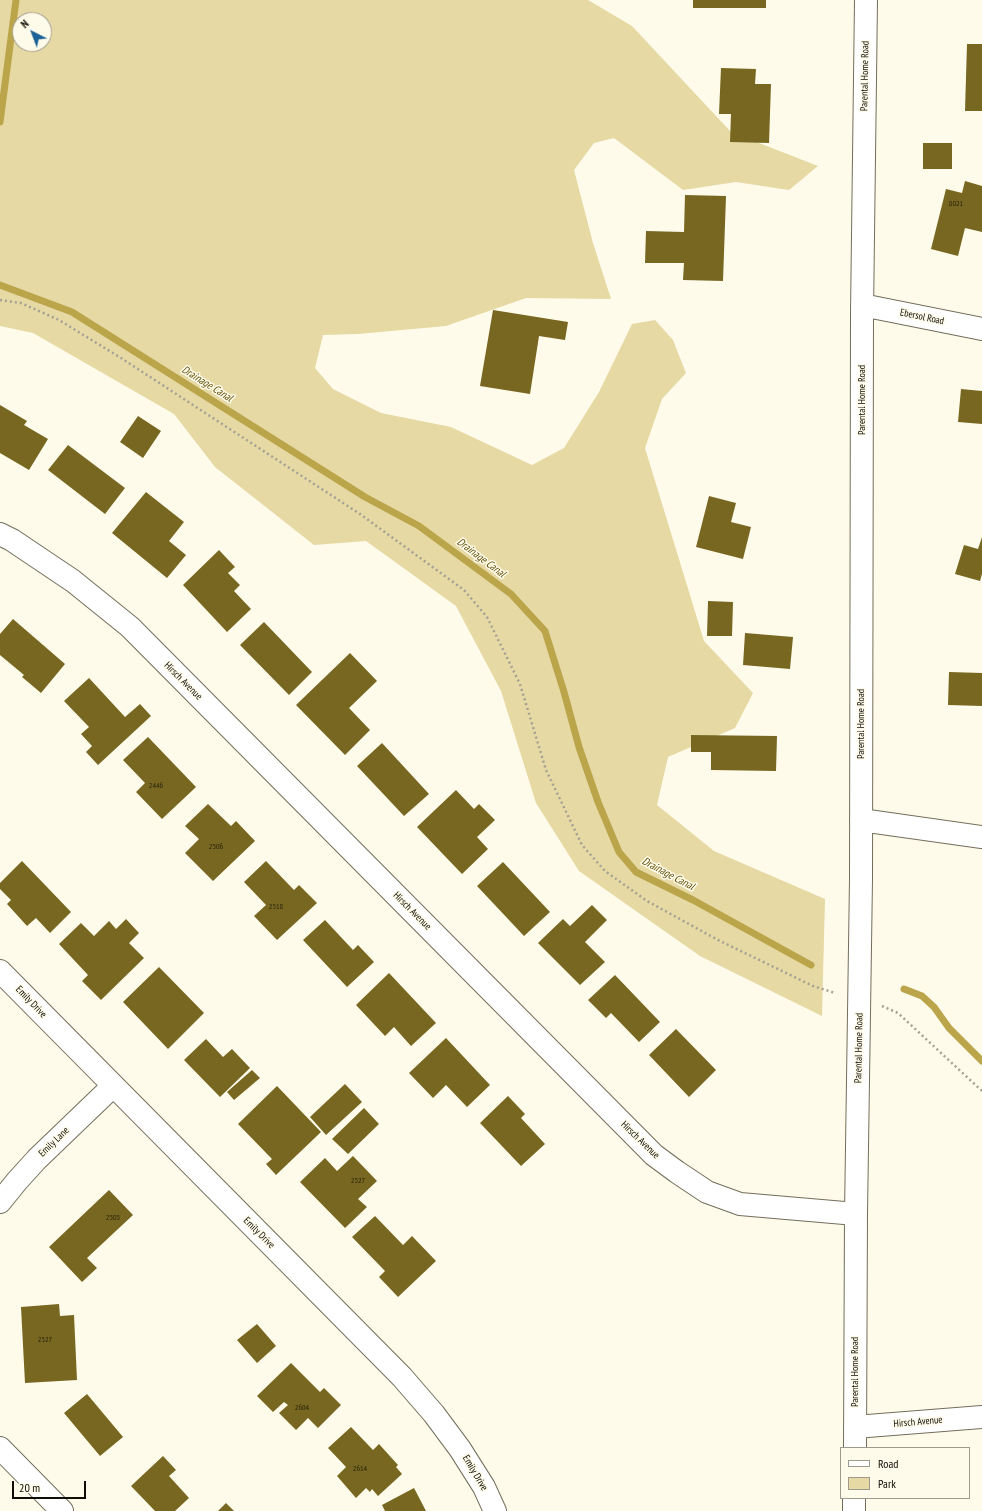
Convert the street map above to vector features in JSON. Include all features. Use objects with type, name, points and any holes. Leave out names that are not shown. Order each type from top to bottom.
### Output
[{"type":"street","name":"Parental Home Road","points":[[855,1437],[856,1214],[860,999],[862,305],[866,0]]},
{"type":"street","name":"Ebersol Road","points":[[862,305],[982,329]]},
{"type":"street","name":"Hirsch Avenue","points":[[0,534],[12,540],[73,581],[130,628],[654,1155],[707,1192],[740,1204],[856,1214]]},
{"type":"street","points":[[861,820],[982,837]]},
{"type":"street","name":"Emily Drive","points":[[0,971],[402,1377],[434,1414],[460,1449],[484,1487],[495,1511]]},
{"type":"street","name":"Emily Lane","points":[[0,1202],[37,1159],[113,1086]]},
{"type":"street","name":"Hirsch Avenue","points":[[855,1437],[982,1417]]},
{"type":"street","points":[[0,1448],[62,1511]]},
{"type":"street","points":[[854,1499],[854,1511]]},
{"type":"path","points":[[0,300],[21,303],[59,320],[121,358],[360,514],[464,590],[487,617],[520,684],[546,770],[582,845],[605,872],[647,901],[718,940],[813,986],[880,1005],[898,1013],[982,1091]]},
{"type":"green space","points":[[0,0],[588,0],[632,26],[731,132],[818,166],[789,190],[736,182],[683,190],[614,138],[594,143],[574,170],[593,243],[611,299],[526,298],[446,326],[358,334],[323,335],[315,368],[333,389],[381,413],[451,427],[532,465],[564,448],[599,392],[632,324],[655,320],[673,340],[686,373],[662,399],[645,448],[704,641],[753,693],[735,728],[668,757],[657,805],[714,851],[825,899],[822,1016],[700,956],[579,871],[536,803],[501,691],[456,606],[366,541],[314,545],[215,467],[174,414],[33,333],[0,326]]},
{"type":"building","points":[[693,0],[766,0],[766,8],[693,8]]},
{"type":"building","points":[[967,44],[982,44],[982,111],[965,111]]},
{"type":"building","points":[[721,68],[756,69],[755,84],[771,84],[769,143],[730,142],[731,114],[719,114]]},
{"type":"building","points":[[923,143],[952,143],[952,169],[923,169]]},
{"type":"building","points":[[965,181],[982,186],[982,232],[965,228],[958,256],[931,249],[946,189],[962,193]]},
{"type":"building","points":[[685,195],[726,196],[723,281],[683,280],[684,263],[645,263],[646,231],[684,232]]},
{"type":"building","points":[[493,310],[568,322],[565,340],[539,336],[530,394],[480,386]]},
{"type":"building","points":[[961,389],[982,391],[982,424],[958,422]]},
{"type":"building","points":[[0,405],[27,421],[24,425],[48,439],[29,470],[0,453]]},
{"type":"building","points":[[138,416],[161,431],[143,458],[120,442]]},
{"type":"building","points":[[68,445],[125,488],[105,514],[48,470]]},
{"type":"building","points":[[146,492],[184,522],[169,541],[186,555],[167,578],[112,533]]},
{"type":"building","points":[[709,496],[736,503],[731,522],[751,527],[743,559],[696,547]]},
{"type":"building","points":[[982,537],[982,574],[980,581],[955,574],[964,545],[978,549]]},
{"type":"building","points":[[219,550],[235,567],[228,573],[240,585],[234,591],[251,609],[227,632],[183,585]]},
{"type":"building","points":[[708,601],[733,602],[732,636],[707,636]]},
{"type":"building","points":[[13,619],[65,664],[41,693],[22,677],[24,675],[0,655],[0,634]]},
{"type":"building","points":[[264,622],[312,672],[289,695],[240,645]]},
{"type":"building","points":[[745,633],[793,637],[790,669],[743,665]]},
{"type":"building","points":[[350,653],[377,681],[349,708],[370,730],[345,755],[296,705]]},
{"type":"building","points":[[949,672],[982,673],[982,706],[948,705]]},
{"type":"building","points":[[89,678],[125,717],[140,704],[151,716],[98,765],[86,752],[92,746],[81,734],[89,727],[64,701]]},
{"type":"building","points":[[691,735],[777,736],[776,771],[711,770],[711,752],[691,752]]},
{"type":"building","points":[[148,737],[196,787],[162,819],[136,792],[145,783],[123,760]]},
{"type":"building","points":[[382,743],[429,794],[404,816],[357,766]]},
{"type":"building","points":[[456,790],[474,809],[479,804],[495,820],[477,837],[488,849],[462,874],[417,827]]},
{"type":"building","points":[[208,804],[231,826],[236,821],[255,841],[213,881],[185,853],[199,839],[185,826]]},
{"type":"building","points":[[22,861],[71,912],[50,933],[36,918],[27,926],[7,904],[11,900],[0,889],[0,883]]},
{"type":"building","points":[[266,861],[294,890],[299,885],[317,903],[277,940],[254,916],[266,905],[244,882]]},
{"type":"building","points":[[503,862],[550,912],[524,936],[477,886]]},
{"type":"building","points":[[592,905],[607,920],[585,942],[605,962],[580,985],[538,943],[563,919],[570,926]]},
{"type":"building","points":[[126,919],[139,933],[129,943],[144,958],[101,1000],[82,981],[88,975],[59,944],[81,923],[94,936],[109,921],[116,929]]},
{"type":"building","points":[[325,920],[353,950],[358,945],[374,962],[347,987],[303,940]]},
{"type":"building","points":[[159,967],[204,1013],[168,1049],[123,1002]]},
{"type":"building","points":[[389,973],[436,1023],[411,1046],[394,1027],[385,1036],[356,1005]]},
{"type":"building","points":[[615,975],[660,1022],[639,1042],[611,1013],[606,1018],[588,1000]]},
{"type":"building","points":[[676,1029],[716,1070],[689,1097],[649,1055]]},
{"type":"building","points":[[446,1038],[490,1085],[467,1107],[446,1085],[433,1098],[409,1073]]},
{"type":"building","points":[[206,1039],[223,1057],[232,1049],[250,1068],[220,1097],[184,1060]]},
{"type":"building","points":[[252,1070],[260,1078],[234,1100],[227,1092]]},
{"type":"building","points":[[345,1084],[362,1102],[326,1135],[310,1117]]},
{"type":"building","points":[[277,1086],[321,1132],[276,1175],[266,1164],[272,1159],[238,1124]]},
{"type":"building","points":[[508,1096],[525,1114],[521,1118],[545,1144],[521,1166],[480,1123]]},
{"type":"building","points":[[364,1108],[379,1124],[348,1154],[332,1139]]},
{"type":"building","points":[[353,1156],[377,1181],[358,1199],[367,1207],[345,1228],[300,1182],[325,1158],[337,1171]]},
{"type":"building","points":[[109,1190],[133,1215],[87,1258],[97,1268],[82,1282],[49,1247]]},
{"type":"building","points":[[375,1216],[403,1245],[412,1236],[436,1261],[398,1297],[379,1277],[385,1271],[352,1237]]},
{"type":"building","points":[[59,1304],[60,1316],[74,1315],[77,1380],[25,1383],[21,1307]]},
{"type":"building","points":[[257,1324],[276,1346],[257,1363],[237,1340]]},
{"type":"building","points":[[291,1363],[320,1392],[324,1388],[341,1405],[318,1428],[308,1418],[296,1430],[279,1413],[288,1405],[284,1402],[273,1412],[257,1396]]},
{"type":"building","points":[[87,1394],[123,1437],[100,1456],[64,1413]]},
{"type":"building","points":[[351,1427],[373,1450],[379,1444],[398,1465],[396,1467],[402,1474],[378,1496],[372,1489],[370,1492],[366,1488],[356,1498],[337,1476],[346,1467],[328,1448]]},
{"type":"building","points":[[163,1456],[176,1470],[169,1476],[189,1498],[175,1511],[155,1511],[131,1486]]},
{"type":"building","points":[[414,1488],[426,1511],[385,1511],[382,1505]]},
{"type":"building","points":[[226,1503],[234,1511],[218,1511]]},
{"type":"waterway","points":[[0,122],[16,0]]},
{"type":"waterway","name":"Drainage Canal","points":[[0,285],[72,312],[365,497],[419,526],[511,594],[545,631],[579,747],[598,802],[619,852],[636,872],[693,900],[811,965]]},
{"type":"waterway","name":"Drainage Canal","points":[[904,989],[922,996],[934,1007],[949,1028],[982,1061]]}]
